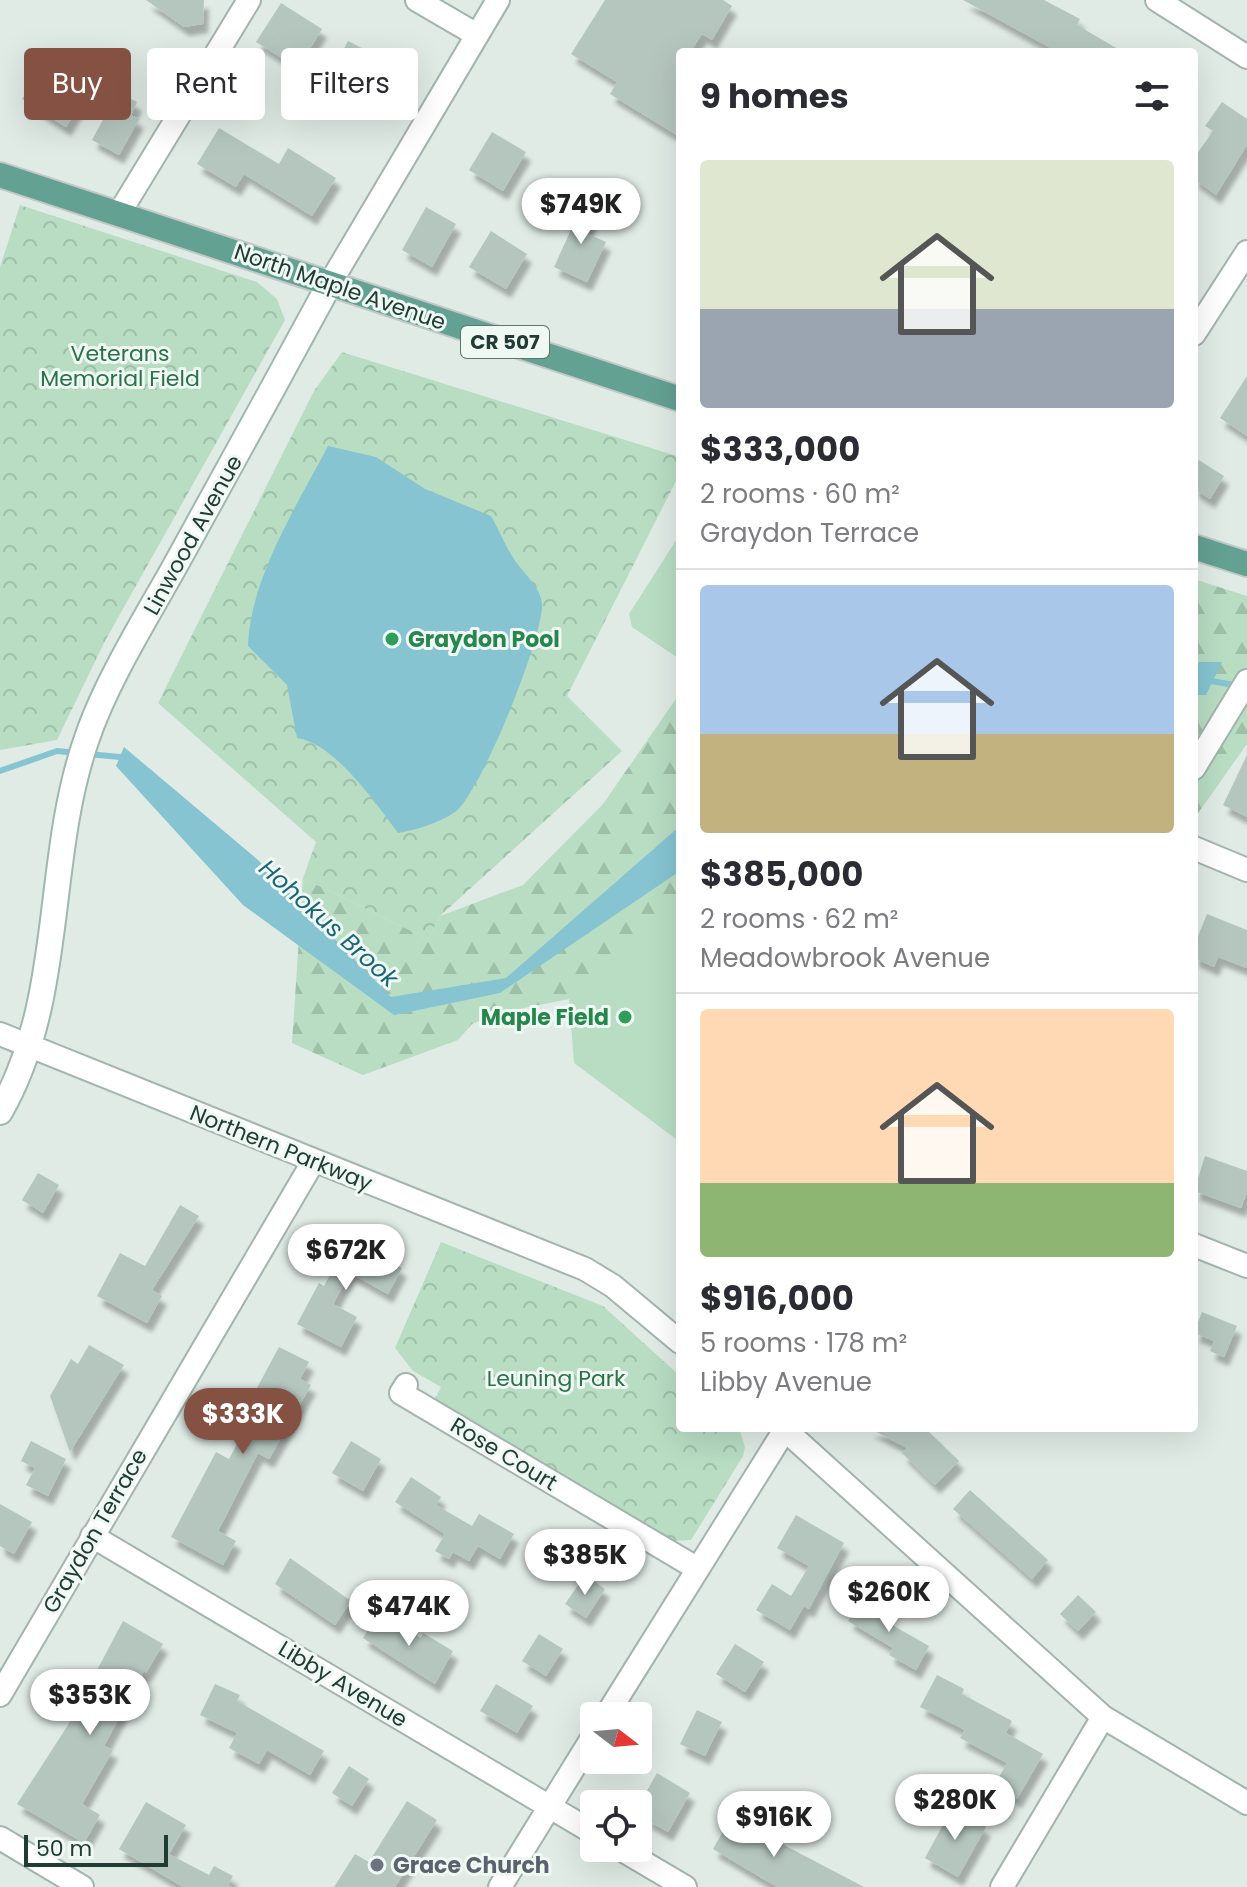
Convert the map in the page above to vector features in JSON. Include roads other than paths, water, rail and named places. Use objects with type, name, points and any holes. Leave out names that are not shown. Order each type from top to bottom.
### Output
[{"type":"main road","name":"North Maple Avenue","points":[[0,175],[120,212],[329,285],[676,398]]},
{"type":"main road","name":"Linwood Avenue","points":[[0,1112],[19,1078],[40,1016],[73,791],[86,739],[159,595],[329,285]]},
{"type":"main road","points":[[1198,548],[1247,564]]},
{"type":"street","points":[[120,212],[249,0]]},
{"type":"street","points":[[417,0],[477,35]]},
{"type":"street","name":"Linwood Avenue","points":[[329,285],[498,0]]},
{"type":"street","points":[[1157,0],[1247,57]]},
{"type":"street","points":[[1198,328],[1247,252]]},
{"type":"street","points":[[1198,762],[1247,681]]},
{"type":"street","points":[[1198,850],[1247,870]]},
{"type":"street","name":"Northern Parkway","points":[[0,1034],[32,1044],[313,1162],[585,1269],[613,1286],[676,1339]]},
{"type":"street","name":"Graydon Terrace","points":[[0,1695],[313,1162]]},
{"type":"street","points":[[1198,1247],[1247,1266]]},
{"type":"street","name":"Rose Court","points":[[406,1385],[401,1393],[698,1569]]},
{"type":"street","points":[[615,1702],[783,1432]]},
{"type":"street","points":[[788,1432],[1103,1717],[1247,1803]]},
{"type":"street","name":"Libby Avenue","points":[[92,1536],[580,1825]]},
{"type":"street","points":[[1002,1887],[1103,1717]]},
{"type":"street","points":[[500,1887],[580,1757]]},
{"type":"street","points":[[0,1838],[82,1887]]},
{"type":"street","points":[[643,1862],[685,1887]]},
{"type":"water","name":"Graydon Pool","points":[[328,446],[376,457],[425,489],[491,516],[511,554],[536,587],[541,599],[540,622],[522,680],[480,776],[455,812],[435,823],[405,832],[398,833],[339,762],[311,742],[297,738],[287,685],[248,646],[257,595],[266,569]]},
{"type":"water","points":[[1198,662],[1222,662],[1206,695],[1198,695]]},
{"type":"water","name":"Hohokus Brook","points":[[124,747],[258,860],[391,997],[506,978],[676,829],[676,874],[500,993],[394,1015],[243,905],[116,766]]},
{"type":"waterway","name":"Hohokus Brook","points":[[1198,679],[1240,686]]},
{"type":"waterway","name":"Hohokus Brook","points":[[0,771],[57,751],[77,753]]},
{"type":"waterway","name":"Hohokus Brook","points":[[88,754],[120,757],[124,761]]},
{"type":"place","name":"Graydon Pool","points":[[392,639]]},
{"type":"place","name":"Maple Field","points":[[625,1017]]},
{"type":"place","name":"Grace Church","points":[[377,1865]]},
{"type":"park label","name":"Veterans Memorial Field","points":[[120,366]]},
{"type":"park label","name":"Leuning Park","points":[[556,1378]]}]
